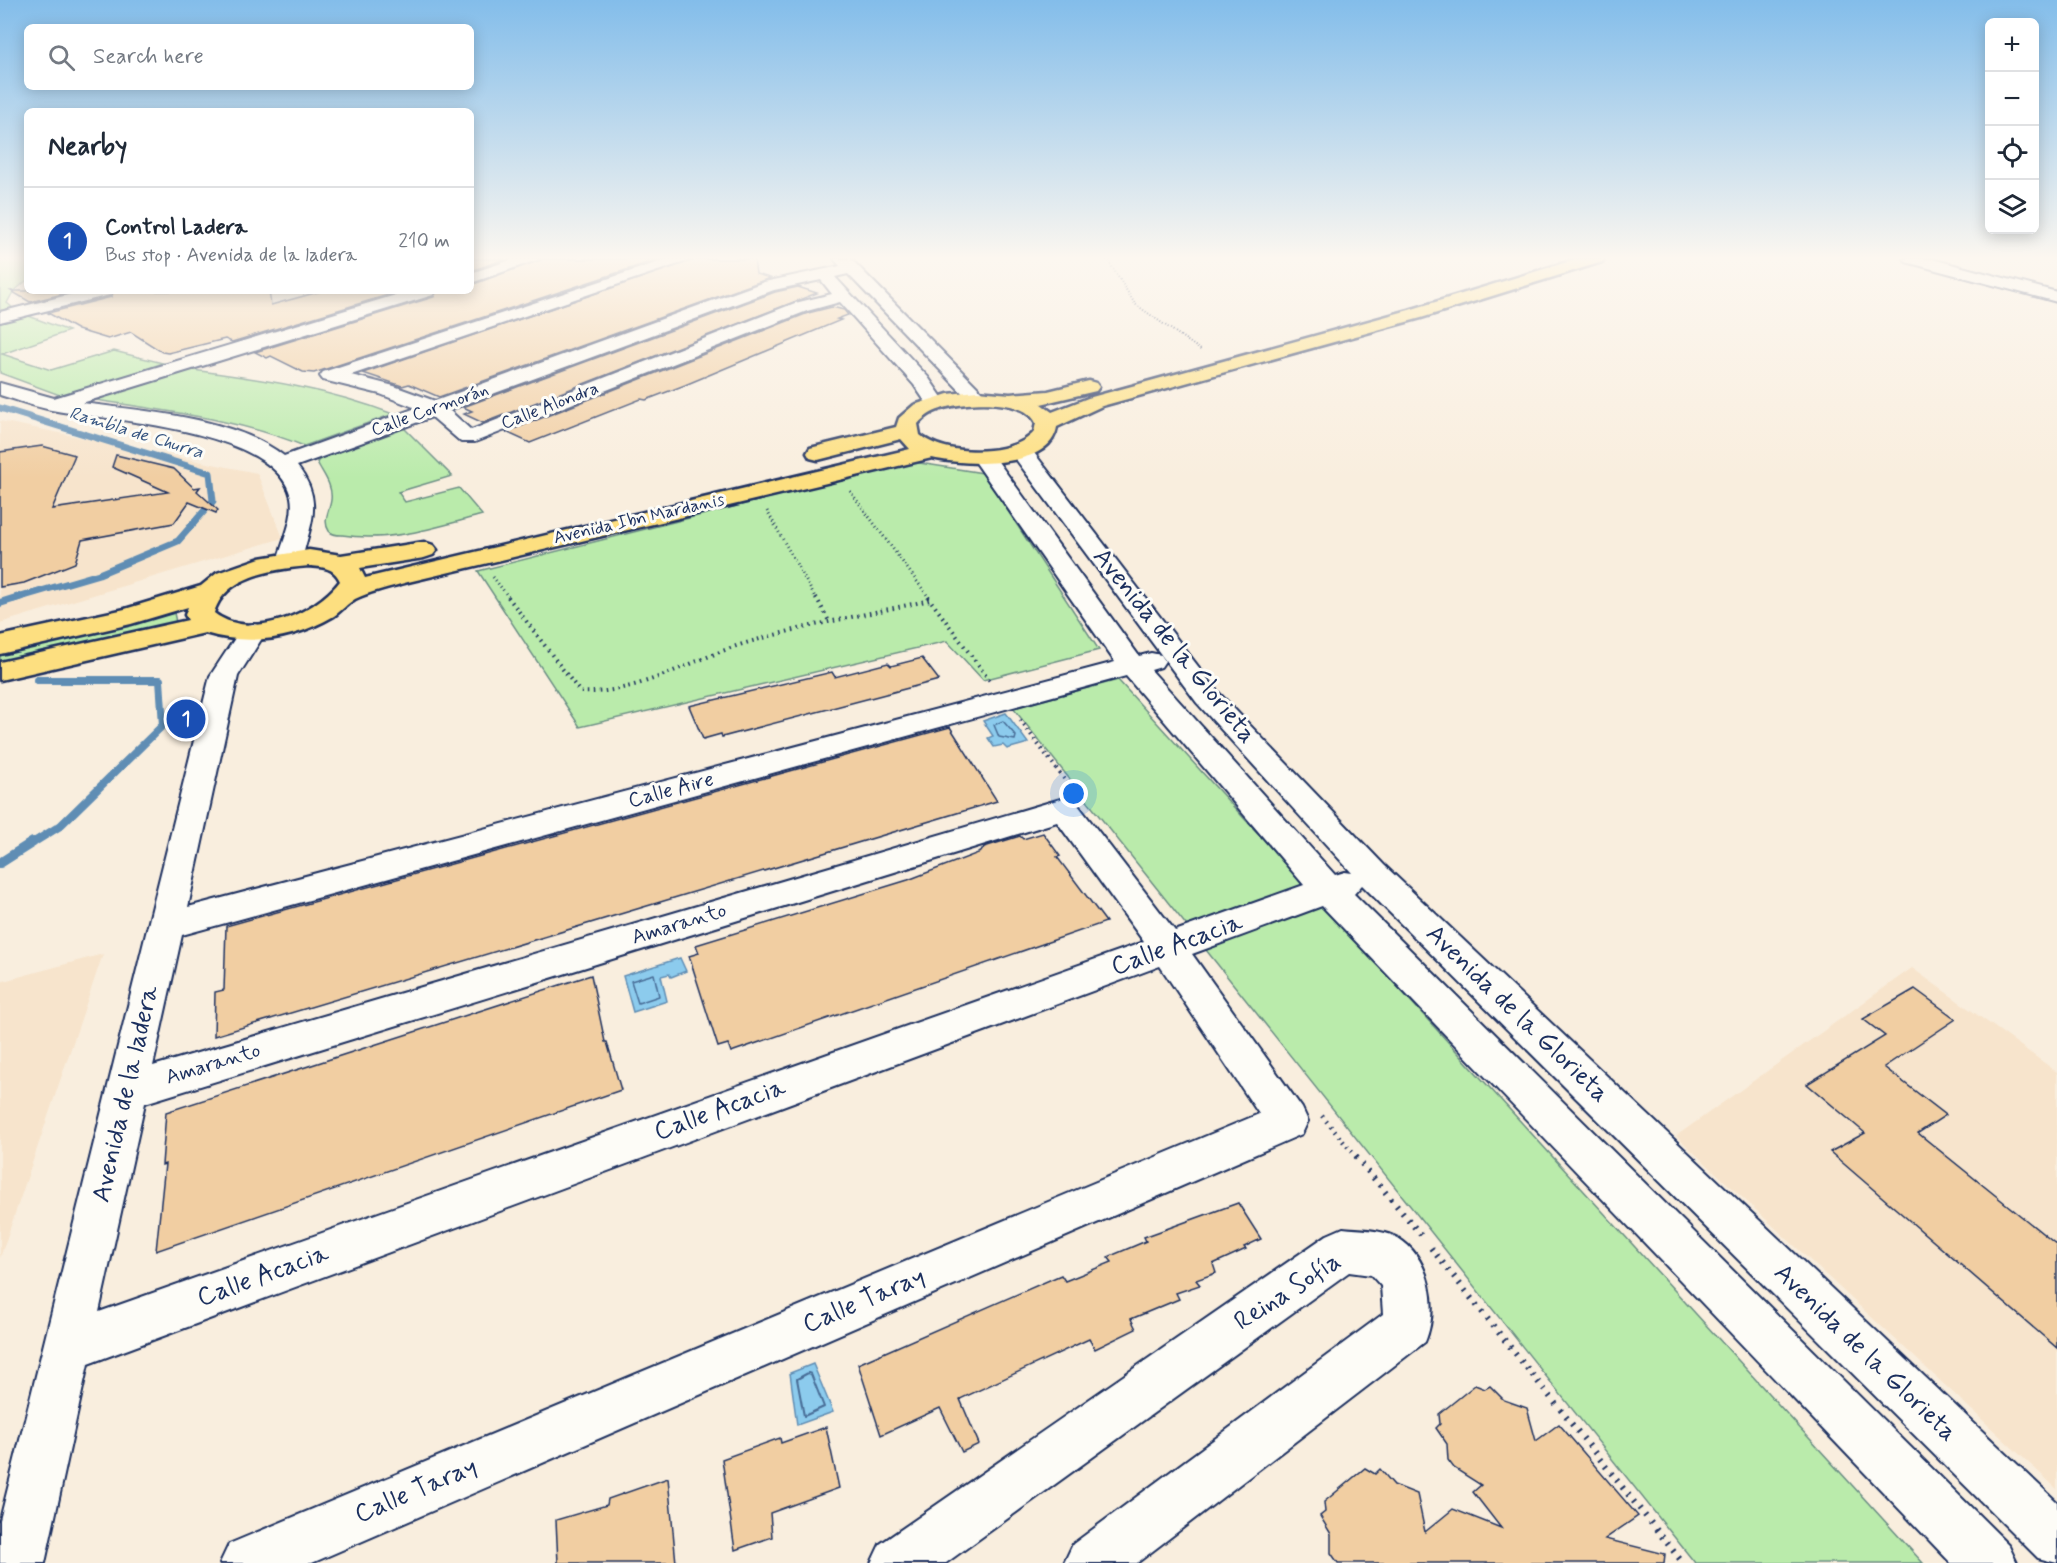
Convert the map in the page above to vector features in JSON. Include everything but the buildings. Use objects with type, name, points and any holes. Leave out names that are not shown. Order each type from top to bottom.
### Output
[{"type":"main road","points":[[1012,400],[1030,406],[1042,415],[1047,424],[1045,434],[1035,443],[1001,454],[956,456],[932,451],[910,439],[906,431],[907,423],[912,415],[936,403],[977,397],[1012,400],[1048,397],[1291,332]]},
{"type":"main road","points":[[1047,424],[1066,413],[1095,402],[1349,332]]},
{"type":"main road","points":[[791,459],[906,431]]},
{"type":"main road","name":"Avenida Ibn Mardanis","points":[[207,624],[234,632],[276,629],[309,618],[336,604],[347,593],[400,576],[897,457],[932,451]]},
{"type":"main road","name":"Avenida Ibn Mardanis","points":[[209,592],[244,571],[290,559],[326,559],[340,563],[398,556],[687,485]]},
{"type":"main road","points":[[340,563],[350,570],[353,581],[347,593]]},
{"type":"main road","points":[[0,670],[207,624],[199,615],[200,604],[209,592]]},
{"type":"main road","points":[[0,645],[131,616],[209,592]]},
{"type":"street","points":[[54,405],[293,332]]},
{"type":"street","points":[[435,408],[387,390],[330,376],[465,332]]},
{"type":"street","name":"Calle Cormorán","points":[[283,464],[644,332]]},
{"type":"street","name":"Calle Alondra","points":[[435,408],[468,438],[740,332]]},
{"type":"street","points":[[876,332],[921,381],[936,403]]},
{"type":"street","points":[[913,332],[977,397]]},
{"type":"street","points":[[0,389],[54,405],[220,434],[266,451],[294,476],[303,497],[290,559]]},
{"type":"street","name":"Avenida de la Glorieta","points":[[1001,454],[1175,655],[1207,697],[1372,874],[2057,1539]]},
{"type":"street","name":"Avenida de la Glorieta","points":[[1001,454],[1132,666],[1328,890],[1989,1563]]},
{"type":"street","name":"Avenida de la ladera","points":[[17,1563],[224,676],[253,632]]},
{"type":"street","name":"Calle Aire","points":[[166,926],[1175,655]]},
{"type":"street","name":"Amaranto","points":[[127,1091],[1064,809],[1168,948]]},
{"type":"street","name":"Calle Acacia","points":[[68,1347],[1372,874]]},
{"type":"street","name":"Calle Taray","points":[[248,1563],[1287,1121],[1168,948]]},
{"type":"street","name":"Reina Sofía","points":[[899,1563],[1343,1250],[1382,1254],[1404,1276],[1408,1325],[1092,1563]]},
{"type":"path","points":[[1175,332],[1208,355]]},
{"type":"path","points":[[765,508],[830,623]]},
{"type":"path","points":[[490,574],[580,692],[609,692],[746,643],[930,600]]},
{"type":"shaded area","points":[[0,421],[257,473],[283,538],[0,623]]},
{"type":"shaded area","points":[[103,954],[0,1258],[0,982]]},
{"type":"shaded area","points":[[1912,968],[2057,1072],[2057,1489],[1676,1136]]},
{"type":"green space","points":[[0,332],[66,332],[2,354],[51,370],[114,351],[163,363],[65,397],[0,373]]},
{"type":"green space","points":[[186,369],[316,391],[393,414],[304,446],[278,436],[225,422],[90,399]]},
{"type":"green space","points":[[404,428],[452,476],[398,492],[405,502],[459,488],[482,515],[430,529],[378,537],[336,535],[329,531],[326,523],[331,500],[330,489],[317,462],[323,457]]},
{"type":"green space","points":[[913,462],[983,473],[1099,650],[983,680],[947,641],[580,727],[478,571]]},
{"type":"green space","points":[[174,613],[176,622],[0,662],[0,654]]},
{"type":"green space","points":[[1118,680],[1923,1563],[1695,1563],[1013,708]]},
{"type":"water","points":[[1006,713],[1028,743],[1007,749],[1003,745],[994,747],[988,738],[993,736],[983,721]]},
{"type":"water","points":[[680,958],[686,971],[671,977],[669,974],[661,976],[667,1001],[633,1012],[623,976]]},
{"type":"water","points":[[813,1364],[833,1412],[797,1425],[790,1373]]},
{"type":"waterway","name":"Rambla de Churra","points":[[0,408],[210,473],[213,501],[178,541],[99,574],[14,599]]},
{"type":"waterway","name":"Rambla de Churra","points":[[0,603],[19,597]]},
{"type":"waterway","name":"Rambla de Churra","points":[[31,844],[60,826],[163,725],[160,680],[37,680]]},
{"type":"waterway","name":"Rambla de Churra","points":[[0,863],[33,842]]},
{"type":"place","name":"Control Ladera","points":[[186,719]]}]
